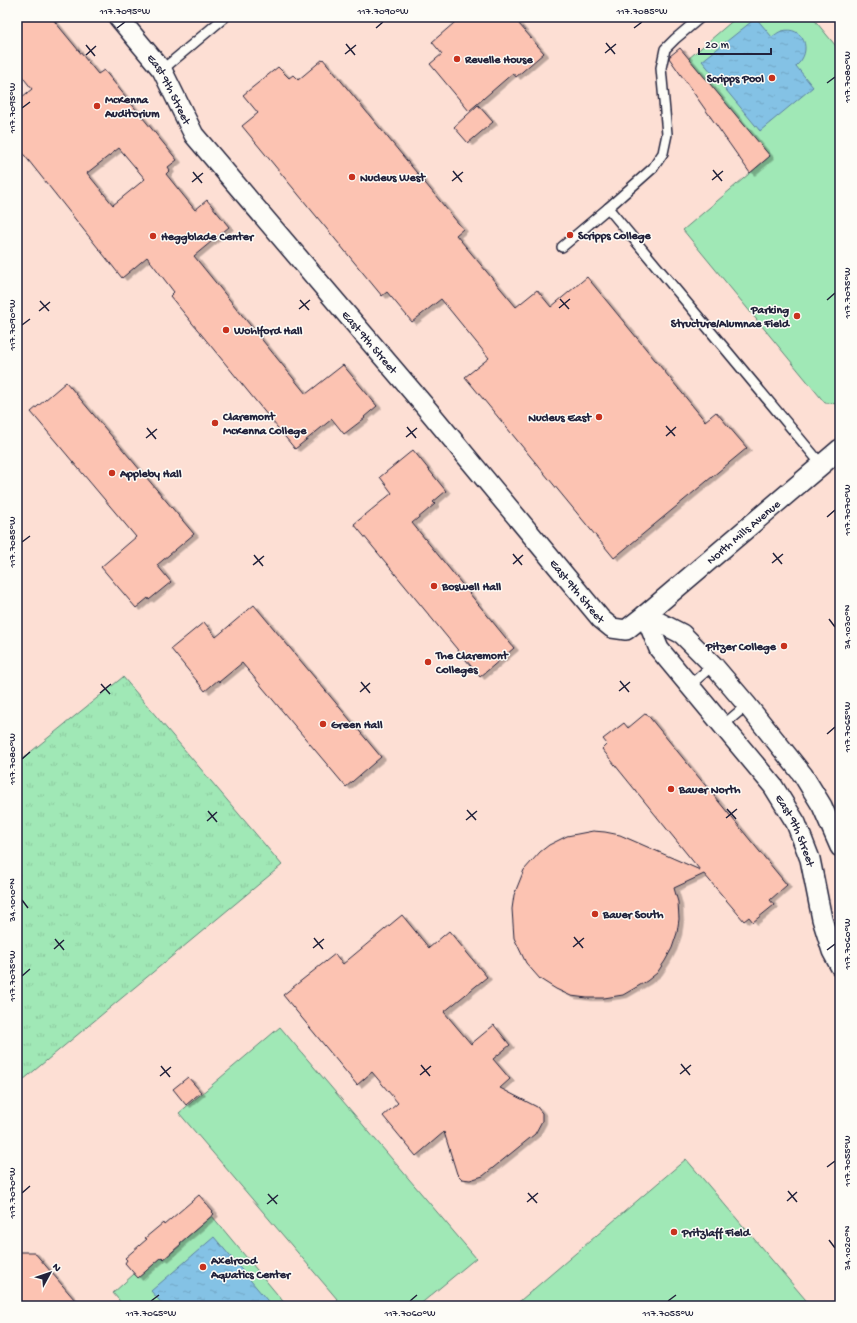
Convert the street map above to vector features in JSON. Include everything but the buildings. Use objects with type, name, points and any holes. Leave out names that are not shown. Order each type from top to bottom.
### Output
[{"type":"street","name":"East 9th Street","points":[[118,17],[162,70],[194,135],[423,404],[601,619],[612,628],[626,630],[646,615],[658,649],[773,786],[796,823],[810,859],[822,919],[832,951],[840,966]]},
{"type":"street","name":"North Mills Avenue","points":[[646,615],[840,449]]},
{"type":"street","points":[[646,615],[682,634],[713,665],[747,705],[803,775],[822,806],[840,847]]},
{"type":"lane","points":[[162,70],[225,17]]},
{"type":"lane","points":[[562,247],[653,168],[663,152],[667,134],[661,68],[665,49],[675,38],[701,17]]},
{"type":"lane","points":[[608,208],[821,464]]},
{"type":"lane","points":[[689,686],[713,665]]},
{"type":"lane","points":[[722,726],[747,705]]},
{"type":"shaded area","name":"Claremont McKenna College","points":[[17,17],[840,17],[840,1306],[17,1306]]},
{"type":"green space","name":"Parking Structure/Alumnae Field","points":[[737,17],[812,17],[840,51],[840,404],[825,403],[683,230],[770,156],[688,59]]},
{"type":"green space","points":[[123,677],[282,865],[17,1085],[17,763]]},
{"type":"green space","points":[[280,1027],[476,1258],[418,1306],[343,1306],[179,1113]]},
{"type":"green space","name":"Pritzlaff Field","points":[[686,1159],[811,1306],[514,1306]]},
{"type":"green space","name":"Axelrood Aquatics Center","points":[[212,1216],[287,1306],[124,1306],[113,1293],[134,1274],[136,1276],[138,1274],[140,1276],[162,1257],[164,1259],[181,1245],[180,1243]]},
{"type":"water","points":[[756,18],[772,37],[781,31],[789,30],[800,35],[804,41],[805,47],[801,60],[796,66],[813,87],[760,131],[702,61]]},
{"type":"water","points":[[214,1237],[272,1306],[164,1306],[151,1291]]},
{"type":"place","name":"Revelle House","points":[[457,59]]},
{"type":"place","name":"Scripps Pool","points":[[772,78]]},
{"type":"place","name":"McKenna Auditorium","points":[[97,106]]},
{"type":"place","name":"Nucleus West","points":[[352,177]]},
{"type":"place","name":"Scripps College","points":[[570,235]]},
{"type":"place","name":"Heggblade Center","points":[[153,236]]},
{"type":"place","name":"Parking Structure/Alumnae Field","points":[[797,316]]},
{"type":"place","name":"Wohlford Hall","points":[[226,330]]},
{"type":"place","name":"Nucleus East","points":[[599,417]]},
{"type":"place","name":"Claremont McKenna College","points":[[215,423]]},
{"type":"place","name":"Appleby Hall","points":[[112,473]]},
{"type":"place","name":"Boswell Hall","points":[[434,586]]},
{"type":"place","name":"Pitzer College","points":[[784,646]]},
{"type":"place","name":"The Claremont Colleges","points":[[428,662]]},
{"type":"place","name":"Green Hall","points":[[323,724]]},
{"type":"place","name":"Bauer North","points":[[671,789]]},
{"type":"place","name":"Bauer South","points":[[595,914]]},
{"type":"place","name":"Pritzlaff Field","points":[[674,1232]]},
{"type":"place","name":"Axelrood Aquatics Center","points":[[203,1267]]}]
